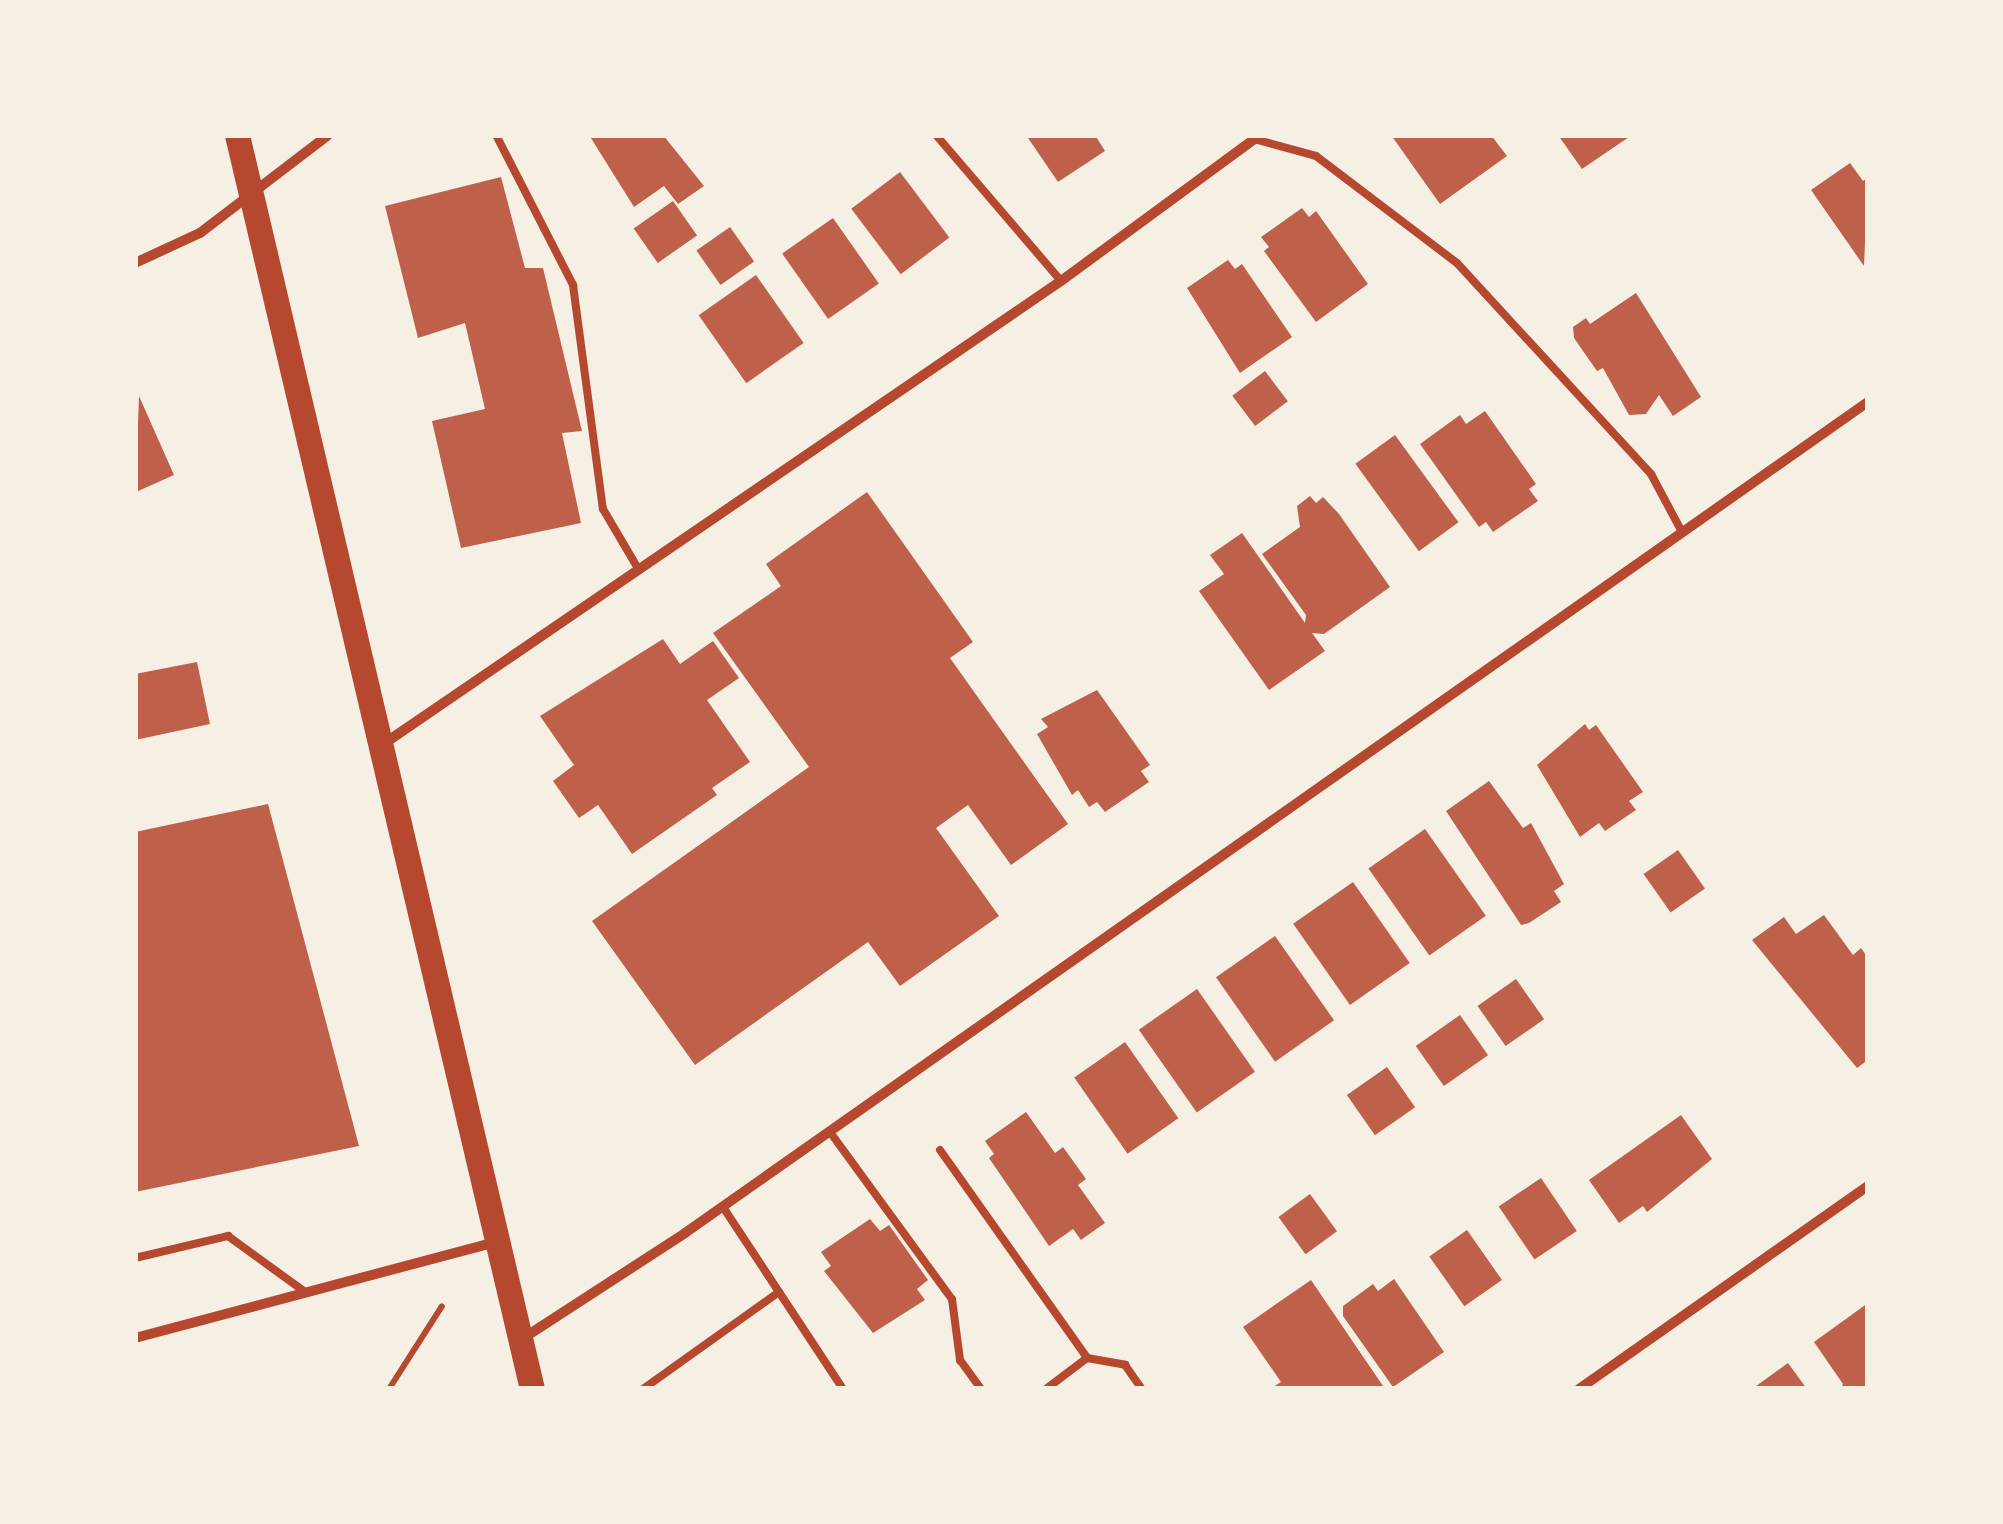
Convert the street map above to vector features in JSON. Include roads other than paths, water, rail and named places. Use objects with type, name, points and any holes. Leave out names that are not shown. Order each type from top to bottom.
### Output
[{"type":"main road","points":[[237,135],[532,1389]]},
{"type":"street","points":[[135,263],[200,233],[328,135]]},
{"type":"street","points":[[382,746],[1061,281],[1254,139]]},
{"type":"street","points":[[521,1340],[830,1132],[1868,402]]},
{"type":"street","points":[[1579,1389],[1868,1186]]},
{"type":"street","points":[[135,1338],[496,1241]]},
{"type":"lane","points":[[496,135],[573,286],[590,369],[603,508],[639,570]]},
{"type":"lane","points":[[936,135],[1061,281]]},
{"type":"lane","points":[[1254,139],[1316,156],[1457,263],[1651,474],[1682,532]]},
{"type":"lane","points":[[830,1132],[952,1299],[960,1360],[981,1389]]},
{"type":"lane","points":[[940,1150],[1087,1358],[1125,1365],[1142,1389]]},
{"type":"lane","points":[[723,1206],[844,1389]]},
{"type":"lane","points":[[135,1258],[228,1236],[306,1292]]},
{"type":"lane","points":[[643,1389],[779,1292]]},
{"type":"lane","points":[[1046,1389],[1087,1358]]}]
